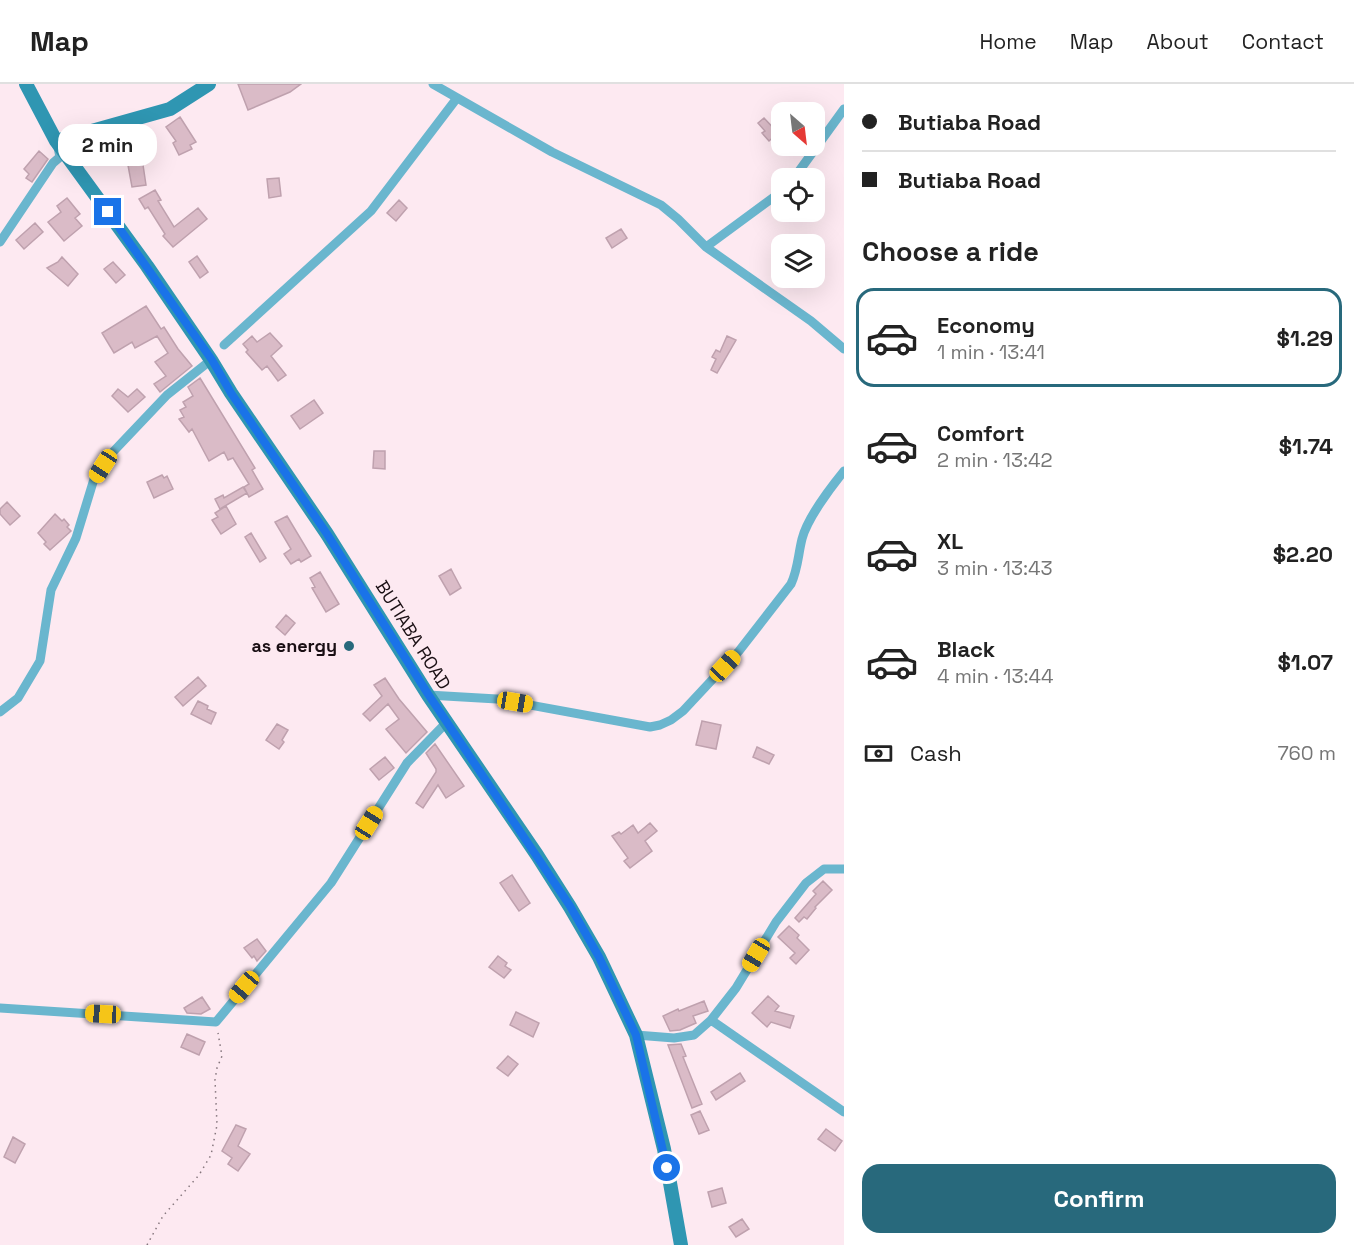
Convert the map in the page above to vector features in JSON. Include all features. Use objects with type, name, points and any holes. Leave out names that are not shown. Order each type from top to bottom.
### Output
[{"type":"main road","name":"BUTIABA ROAD","points":[[26,84],[56,141],[212,360],[231,393],[327,534],[428,694],[570,906],[599,957],[636,1035],[664,1149],[681,1245]]},
{"type":"main road","points":[[56,141],[170,109],[209,84]]},
{"type":"street","points":[[433,84],[552,152],[661,205],[706,247],[811,321],[844,350]]},
{"type":"street","points":[[224,345],[370,211],[457,98]]},
{"type":"street","points":[[801,168],[844,109]]},
{"type":"street","points":[[0,242],[53,163],[60,157],[56,141]]},
{"type":"street","points":[[706,247],[771,199]]},
{"type":"street","points":[[0,712],[18,698],[40,661],[51,590],[76,538],[94,479],[111,454],[167,395],[212,360]]},
{"type":"street","points":[[428,694],[497,699],[650,727],[671,720],[683,711],[739,651],[791,584],[799,562],[802,538],[807,526],[844,471]]},
{"type":"street","points":[[0,1008],[216,1022],[331,883],[407,764],[448,721]]},
{"type":"street","points":[[636,1035],[674,1038],[694,1035],[711,1020],[736,988],[776,922],[806,883],[824,869],[844,869]]},
{"type":"street","points":[[711,1020],[844,1112]]},
{"type":"path","points":[[147,1245],[163,1216],[200,1174],[211,1155],[217,1125],[215,1080],[222,1056],[216,1022]]},
{"type":"building","points":[[238,84],[301,84],[290,92],[248,110]]},
{"type":"building","points":[[180,117],[196,142],[190,145],[192,149],[179,155],[173,143],[176,141],[166,127]]},
{"type":"building","points":[[764,118],[771,126],[769,141],[762,133],[765,131],[758,123]]},
{"type":"building","points":[[137,147],[139,165],[143,165],[146,185],[132,187],[125,149]]},
{"type":"building","points":[[39,151],[48,159],[32,182],[26,178],[29,174],[24,169]]},
{"type":"building","points":[[279,178],[281,196],[269,198],[267,179]]},
{"type":"building","points":[[155,190],[161,200],[158,201],[174,227],[198,208],[207,219],[173,247],[163,236],[165,234],[148,207],[145,209],[139,199]]},
{"type":"building","points":[[67,198],[80,214],[75,218],[82,226],[64,241],[48,222],[61,212],[57,206]]},
{"type":"building","points":[[399,200],[407,208],[396,221],[387,213]]},
{"type":"building","points":[[35,223],[43,232],[24,249],[16,240]]},
{"type":"building","points":[[621,229],[627,238],[612,248],[606,238]]},
{"type":"building","points":[[197,256],[208,272],[200,278],[189,262]]},
{"type":"building","points":[[62,257],[78,274],[68,286],[47,268]]},
{"type":"building","points":[[113,262],[125,275],[116,283],[104,269]]},
{"type":"building","points":[[146,306],[161,329],[164,327],[192,366],[160,392],[154,384],[166,376],[155,362],[168,353],[157,336],[135,348],[132,342],[114,353],[102,333]]},
{"type":"building","points":[[270,333],[282,346],[271,356],[286,375],[278,381],[267,366],[262,370],[246,352],[248,350],[243,344],[252,336],[257,342]]},
{"type":"building","points":[[727,336],[736,340],[717,373],[711,370],[716,359],[712,357],[716,350],[720,352]]},
{"type":"building","points":[[200,378],[255,468],[252,470],[263,489],[249,497],[244,487],[249,484],[233,458],[228,460],[224,452],[209,461],[192,429],[189,432],[179,419],[184,417],[180,410],[186,407],[183,402],[193,396],[188,387]]},
{"type":"building","points":[[118,389],[128,397],[137,389],[145,397],[128,412],[112,396]]},
{"type":"building","points":[[314,400],[323,413],[300,429],[291,416]]},
{"type":"building","points":[[374,451],[385,451],[385,469],[373,468]]},
{"type":"building","points":[[162,475],[164,478],[167,476],[173,489],[154,498],[147,482]]},
{"type":"building","points":[[243,487],[247,493],[220,509],[215,499],[223,495],[224,498]]},
{"type":"building","points":[[7,502],[20,516],[10,525],[0,514],[0,509]]},
{"type":"building","points":[[226,506],[236,524],[221,534],[212,520],[218,517],[215,513]]},
{"type":"building","points":[[55,514],[62,521],[64,519],[71,531],[50,550],[38,533]]},
{"type":"building","points":[[287,516],[311,556],[301,562],[299,559],[291,564],[284,554],[291,549],[275,522]]},
{"type":"building","points":[[251,533],[266,558],[260,562],[245,537]]},
{"type":"building","points":[[451,569],[461,588],[450,595],[439,576]]},
{"type":"building","points":[[320,572],[339,604],[326,612],[312,588],[315,587],[310,578]]},
{"type":"building","points":[[286,615],[295,623],[285,635],[276,627]]},
{"type":"building","points":[[198,677],[206,686],[183,706],[175,697]]},
{"type":"building","points":[[385,678],[399,699],[427,732],[406,753],[386,729],[399,719],[388,704],[370,721],[363,714],[382,696],[374,685]]},
{"type":"building","points":[[198,701],[216,713],[211,724],[191,714]]},
{"type":"building","points":[[702,721],[721,725],[716,749],[696,745]]},
{"type":"building","points":[[277,724],[288,730],[279,749],[266,740]]},
{"type":"building","points":[[435,744],[464,786],[446,798],[438,785],[423,808],[416,803],[436,772],[426,753]]},
{"type":"building","points":[[757,747],[774,755],[769,764],[753,757]]},
{"type":"building","points":[[385,757],[394,768],[379,780],[370,769]]},
{"type":"building","points":[[650,823],[657,831],[645,841],[652,851],[630,868],[624,861],[628,858],[612,836],[619,832],[621,834],[633,825],[638,833]]},
{"type":"building","points":[[512,875],[530,903],[519,911],[500,883]]},
{"type":"building","points":[[823,881],[832,890],[807,919],[804,917],[799,922],[795,918],[816,894],[813,891]]},
{"type":"building","points":[[789,926],[799,935],[797,938],[809,950],[796,964],[790,958],[795,953],[778,937]]},
{"type":"building","points":[[257,939],[266,951],[257,961],[244,948]]},
{"type":"building","points":[[498,956],[507,963],[505,966],[511,970],[504,978],[489,967]]},
{"type":"building","points":[[768,996],[779,1006],[775,1011],[794,1016],[790,1028],[771,1022],[767,1027],[752,1013]]},
{"type":"building","points":[[202,997],[210,1009],[201,1014],[187,1013],[184,1008]]},
{"type":"building","points":[[704,1001],[708,1011],[693,1016],[696,1023],[680,1030],[670,1031],[663,1016]]},
{"type":"building","points":[[516,1012],[539,1023],[533,1037],[510,1025]]},
{"type":"building","points":[[187,1034],[205,1042],[199,1055],[181,1047]]},
{"type":"building","points":[[681,1044],[686,1056],[683,1057],[702,1104],[692,1108],[668,1045]]},
{"type":"building","points":[[508,1056],[518,1064],[508,1076],[497,1068]]},
{"type":"building","points":[[740,1073],[745,1081],[716,1100],[711,1092]]},
{"type":"building","points":[[700,1111],[709,1130],[699,1134],[691,1115]]},
{"type":"building","points":[[236,1125],[246,1129],[238,1146],[250,1154],[238,1171],[228,1164],[232,1158],[222,1151]]},
{"type":"building","points":[[826,1129],[842,1141],[835,1151],[818,1139]]},
{"type":"building","points":[[13,1137],[25,1144],[15,1163],[4,1157]]},
{"type":"building","points":[[722,1188],[726,1203],[712,1207],[708,1192]]},
{"type":"building","points":[[742,1219],[749,1229],[736,1237],[729,1227]]},
{"type":"place","name":"as energy","points":[[349,646]]},
{"type":"route","points":[[108,212],[212,360],[231,393],[327,534],[428,694],[570,906],[599,957],[636,1035],[667,1168]]}]
